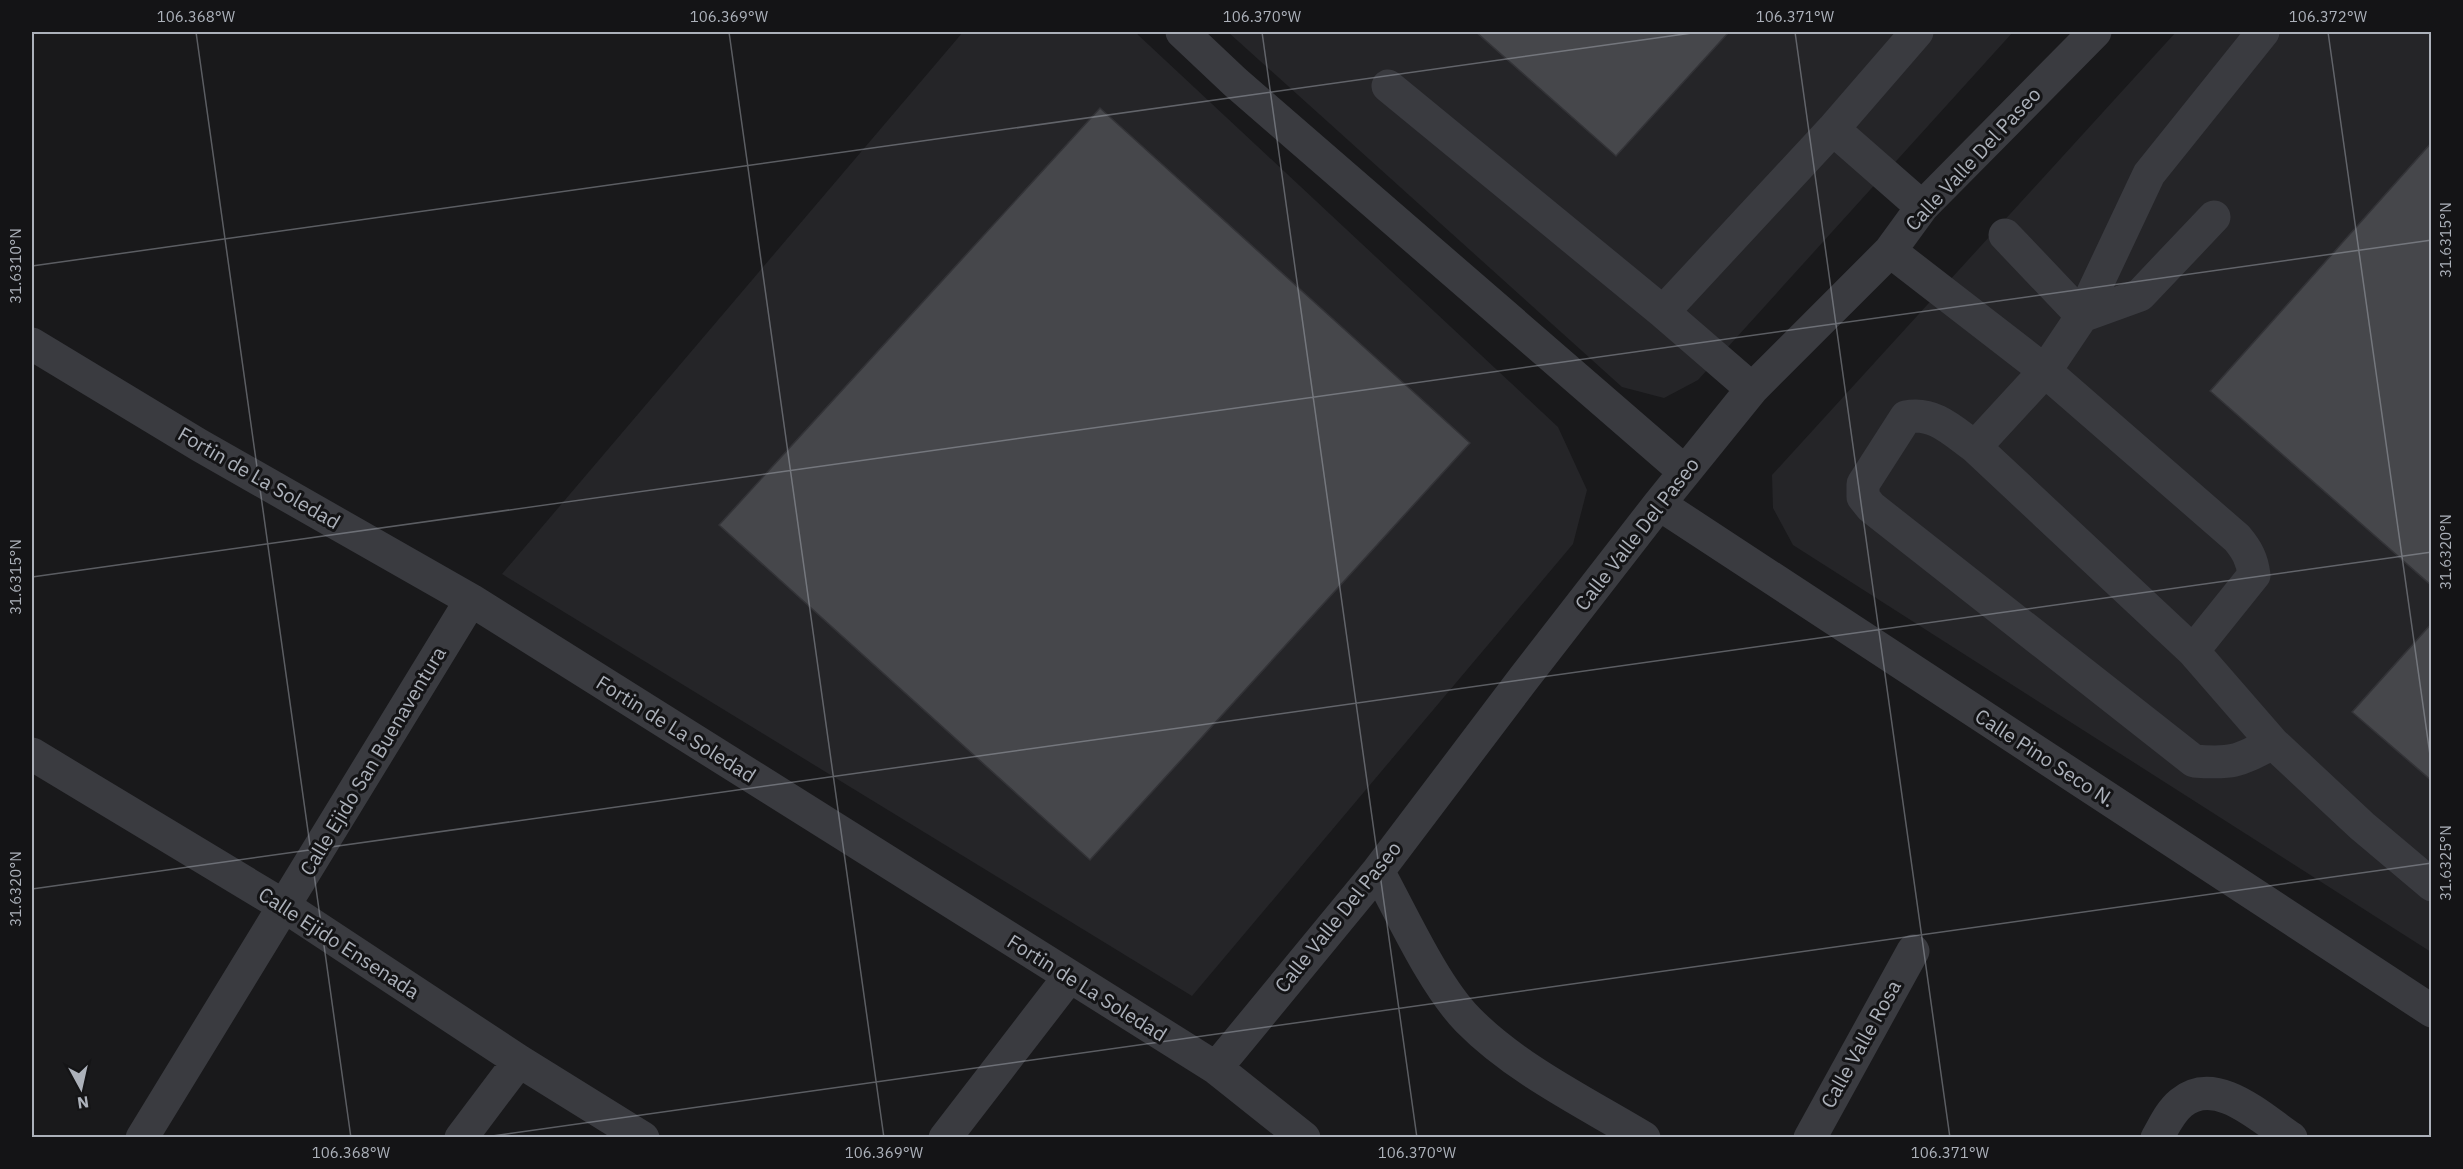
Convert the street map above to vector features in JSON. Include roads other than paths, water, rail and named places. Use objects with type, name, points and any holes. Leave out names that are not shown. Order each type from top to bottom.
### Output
[{"type":"street","points":[[1182,32],[1235,82],[1685,472]]},
{"type":"street","points":[[1663,312],[1833,129],[1917,32]]},
{"type":"street","name":"Calle Valle Del Paseo","points":[[1216,1068],[1378,871],[1659,504],[1752,389],[1890,251],[1922,207],[2095,32]]},
{"type":"street","points":[[1975,447],[2045,371],[2082,316],[2149,174],[2263,32]]},
{"type":"street","points":[[1388,86],[1663,312],[1752,389]]},
{"type":"street","points":[[1833,129],[1922,207]]},
{"type":"street","points":[[2082,316],[2140,295],[2214,217]]},
{"type":"street","points":[[2005,235],[2082,316]]},
{"type":"street","points":[[1890,251],[2045,371],[2237,538],[2252,561],[2254,575],[2193,651]]},
{"type":"street","name":"Fortin de La Soledad","points":[[32,344],[199,445],[471,600],[1216,1068],[1304,1137]]},
{"type":"street","points":[[2273,743],[2237,761],[2222,763],[2194,761],[1866,503],[1863,497],[1863,484],[1906,417],[1914,415],[1935,418],[1975,447],[2193,651],[2273,743],[2362,826],[2432,885]]},
{"type":"street","name":"Calle Pino Seco N.","points":[[1659,504],[2432,1011]]},
{"type":"street","name":"Calle Ejido San Buenaventura","points":[[142,1137],[471,600]]},
{"type":"street","name":"Calle Ejido Ensenada","points":[[32,754],[284,906],[519,1061],[643,1137]]},
{"type":"street","points":[[1378,871],[1438,979],[1468,1020],[1532,1070],[1644,1137]]},
{"type":"street","name":"Calle Valle Rosa","points":[[1810,1137],[1913,951]]},
{"type":"street","points":[[945,1137],[1069,977]]},
{"type":"street","points":[[461,1137],[519,1061]]},
{"type":"street","points":[[2157,1137],[2180,1104],[2193,1095],[2208,1092],[2227,1096],[2291,1137]]}]
